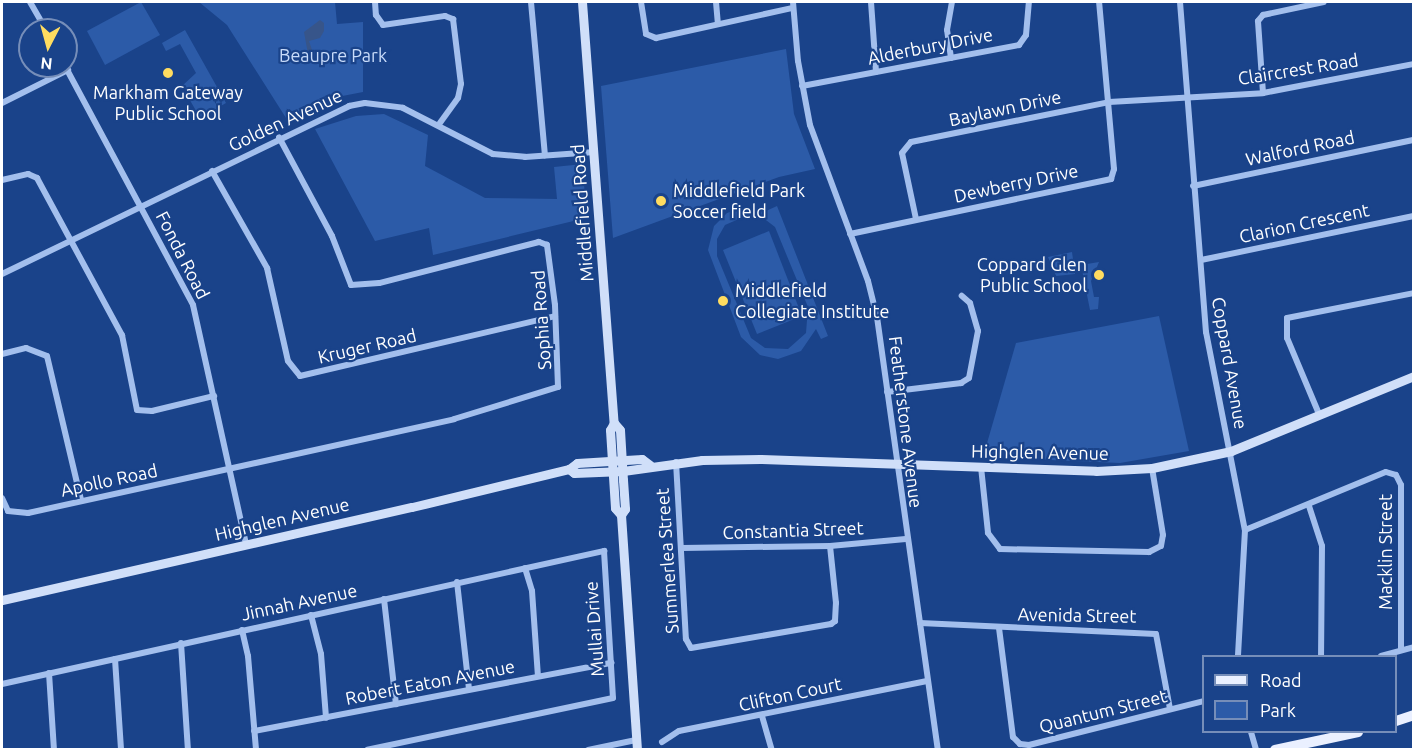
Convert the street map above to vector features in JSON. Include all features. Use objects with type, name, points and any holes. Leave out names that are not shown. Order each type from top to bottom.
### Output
[{"type":"main road","points":[[1397,720],[1413,715]]},
{"type":"main road","points":[[1275,750],[1353,733]]},
{"type":"street","points":[[30,2],[39,18]]},
{"type":"street","points":[[375,2],[376,15],[383,25],[445,16],[455,22],[461,84],[458,98],[439,124]]},
{"type":"street","points":[[531,2],[545,155]]},
{"type":"street","name":"Middlefield Road","points":[[582,2],[614,423],[610,430],[625,509],[621,515],[636,745]]},
{"type":"street","points":[[641,2],[644,29],[652,38],[793,5]]},
{"type":"street","points":[[716,2],[718,23]]},
{"type":"street","points":[[871,2],[876,72]]},
{"type":"street","points":[[951,58],[947,30],[952,2]]},
{"type":"street","name":"Alderbury Drive","points":[[802,86],[1022,43],[1029,2]]},
{"type":"street","points":[[1099,2],[1108,102]]},
{"type":"street","name":"Coppard Avenue","points":[[1180,2],[1206,332],[1245,530],[1238,655]]},
{"type":"street","points":[[1263,93],[1258,21],[1263,15],[1324,2]]},
{"type":"street","name":"Featherstone Avenue","points":[[793,5],[802,86],[816,148],[873,294],[906,539],[938,750]]},
{"type":"street","name":"Claircrest Road","points":[[1186,97],[1263,93],[1413,64]]},
{"type":"street","points":[[2,103],[48,78]]},
{"type":"street","name":"Fonda Road","points":[[72,78],[193,305],[246,544]]},
{"type":"street","name":"Baylawn Drive","points":[[916,219],[902,153],[911,142],[1108,102],[1186,97]]},
{"type":"street","name":"Dewberry Drive","points":[[850,234],[1111,179],[1114,169],[1108,102]]},
{"type":"street","name":"Golden Avenue","points":[[2,274],[279,137],[336,111],[365,103],[403,108],[439,124],[494,154],[545,155],[595,152]]},
{"type":"street","name":"Sophia Road","points":[[230,468],[443,421],[554,390],[560,380],[551,257],[543,243],[466,258],[379,283],[351,285],[332,236],[279,137]]},
{"type":"street","name":"Walford Road","points":[[1193,186],[1413,140]]},
{"type":"street","name":"Kruger Road","points":[[212,171],[267,268],[288,362],[300,376],[555,316]]},
{"type":"street","points":[[2,180],[28,174],[37,178],[122,335],[137,410],[152,411],[214,396]]},
{"type":"street","name":"Clarion Crescent","points":[[1201,260],[1413,216]]},
{"type":"street","points":[[1319,414],[1287,338],[1287,318],[1413,293]]},
{"type":"street","points":[[887,392],[961,383],[969,378],[978,332],[970,303],[962,296]]},
{"type":"street","points":[[2,354],[26,348],[47,356],[81,501]]},
{"type":"street","name":"Highglen Avenue","points":[[569,469],[574,473],[618,471],[676,462],[760,459],[1096,471],[1152,468],[1231,451],[1413,376]]},
{"type":"street","name":"Highglen Avenue","points":[[2,600],[569,469],[577,463],[642,459],[650,465]]},
{"type":"street","name":"Summerlea Street","points":[[676,462],[686,639],[691,648],[702,649],[831,624],[835,621],[836,603],[830,546]]},
{"type":"street","points":[[981,467],[988,532],[1000,549],[1149,552],[1161,546],[1163,535],[1152,468]]},
{"type":"street","name":"Apollo Road","points":[[2,498],[8,511],[16,514],[230,468]]},
{"type":"street","name":"Macklin Street","points":[[1245,530],[1309,506],[1386,472],[1396,475],[1401,485],[1401,650]]},
{"type":"street","points":[[1309,506],[1322,546],[1321,655]]},
{"type":"street","name":"Constantia Street","points":[[682,548],[830,546],[906,539]]},
{"type":"street","name":"Jinnah Avenue","points":[[2,684],[604,551]]},
{"type":"street","name":"Mullai Drive","points":[[368,750],[607,700],[614,693],[604,551]]},
{"type":"street","points":[[525,568],[532,591],[538,676]]},
{"type":"street","points":[[458,582],[468,689]]},
{"type":"street","points":[[384,599],[396,704]]},
{"type":"street","points":[[311,615],[321,654],[326,718]]},
{"type":"street","name":"Avenida Street","points":[[920,623],[1156,634],[1170,709]]},
{"type":"street","name":"Quantum Street","points":[[999,628],[1013,737],[1020,744],[1029,745],[1202,701]]},
{"type":"street","points":[[242,630],[248,656],[256,750]]},
{"type":"street","points":[[181,643],[188,750]]},
{"type":"street","points":[[1387,655],[1413,647]]},
{"type":"street","points":[[115,659],[121,750]]},
{"type":"street","name":"Robert Eaton Avenue","points":[[254,731],[612,663]]},
{"type":"street","points":[[49,673],[54,750]]},
{"type":"street","name":"Clifton Court","points":[[662,742],[679,731],[927,681]]},
{"type":"street","points":[[762,716],[772,750]]},
{"type":"street","points":[[1251,733],[1256,750]]},
{"type":"street","points":[[588,750],[636,745]]},
{"type":"green space","points":[[141,2],[160,35],[105,65],[87,31]]},
{"type":"green space","name":"Beaupre Park","points":[[199,2],[335,2],[337,24],[363,22],[363,92],[332,98],[286,118],[227,25]]},
{"type":"green space","points":[[185,30],[226,103],[200,118],[182,86],[196,73],[180,44],[166,51],[162,43]]},
{"type":"green space","points":[[786,49],[794,114],[815,169],[779,177],[613,238],[601,86]]},
{"type":"green space","points":[[384,114],[428,135],[425,166],[485,198],[557,199],[554,167],[583,164],[586,218],[433,255],[429,228],[375,241],[315,129],[356,116]]},
{"type":"green space","points":[[777,206],[828,336],[821,339],[816,329],[801,351],[778,359],[760,355],[741,337],[708,250],[714,226],[727,213],[745,207],[766,211]],"holes":[[[748,215],[762,217],[775,227],[808,307],[806,333],[788,349],[765,348],[751,338],[717,256],[717,239],[725,225]]]},
{"type":"green space","points":[[769,231],[802,316],[757,334],[723,250]]},
{"type":"green space","points":[[1072,252],[1075,274],[1056,276],[1048,257]]},
{"type":"green space","points":[[1099,262],[1091,281],[1094,297],[1099,297],[1098,309],[1090,310],[1081,265]]},
{"type":"green space","points":[[1159,316],[1189,451],[1120,463],[983,457],[1016,343]]},
{"type":"shaded area","points":[[320,20],[324,23],[324,31],[320,38],[309,41],[313,53],[308,54],[304,32]]},
{"type":"place","name":"Markham Gateway Public School","points":[[168,73]]},
{"type":"place","name":"Middlefield Park Soccer field","points":[[661,201]]},
{"type":"place","name":"Coppard Glen Public School","points":[[1099,275]]},
{"type":"place","name":"Middlefield Collegiate Institute","points":[[723,301]]}]
